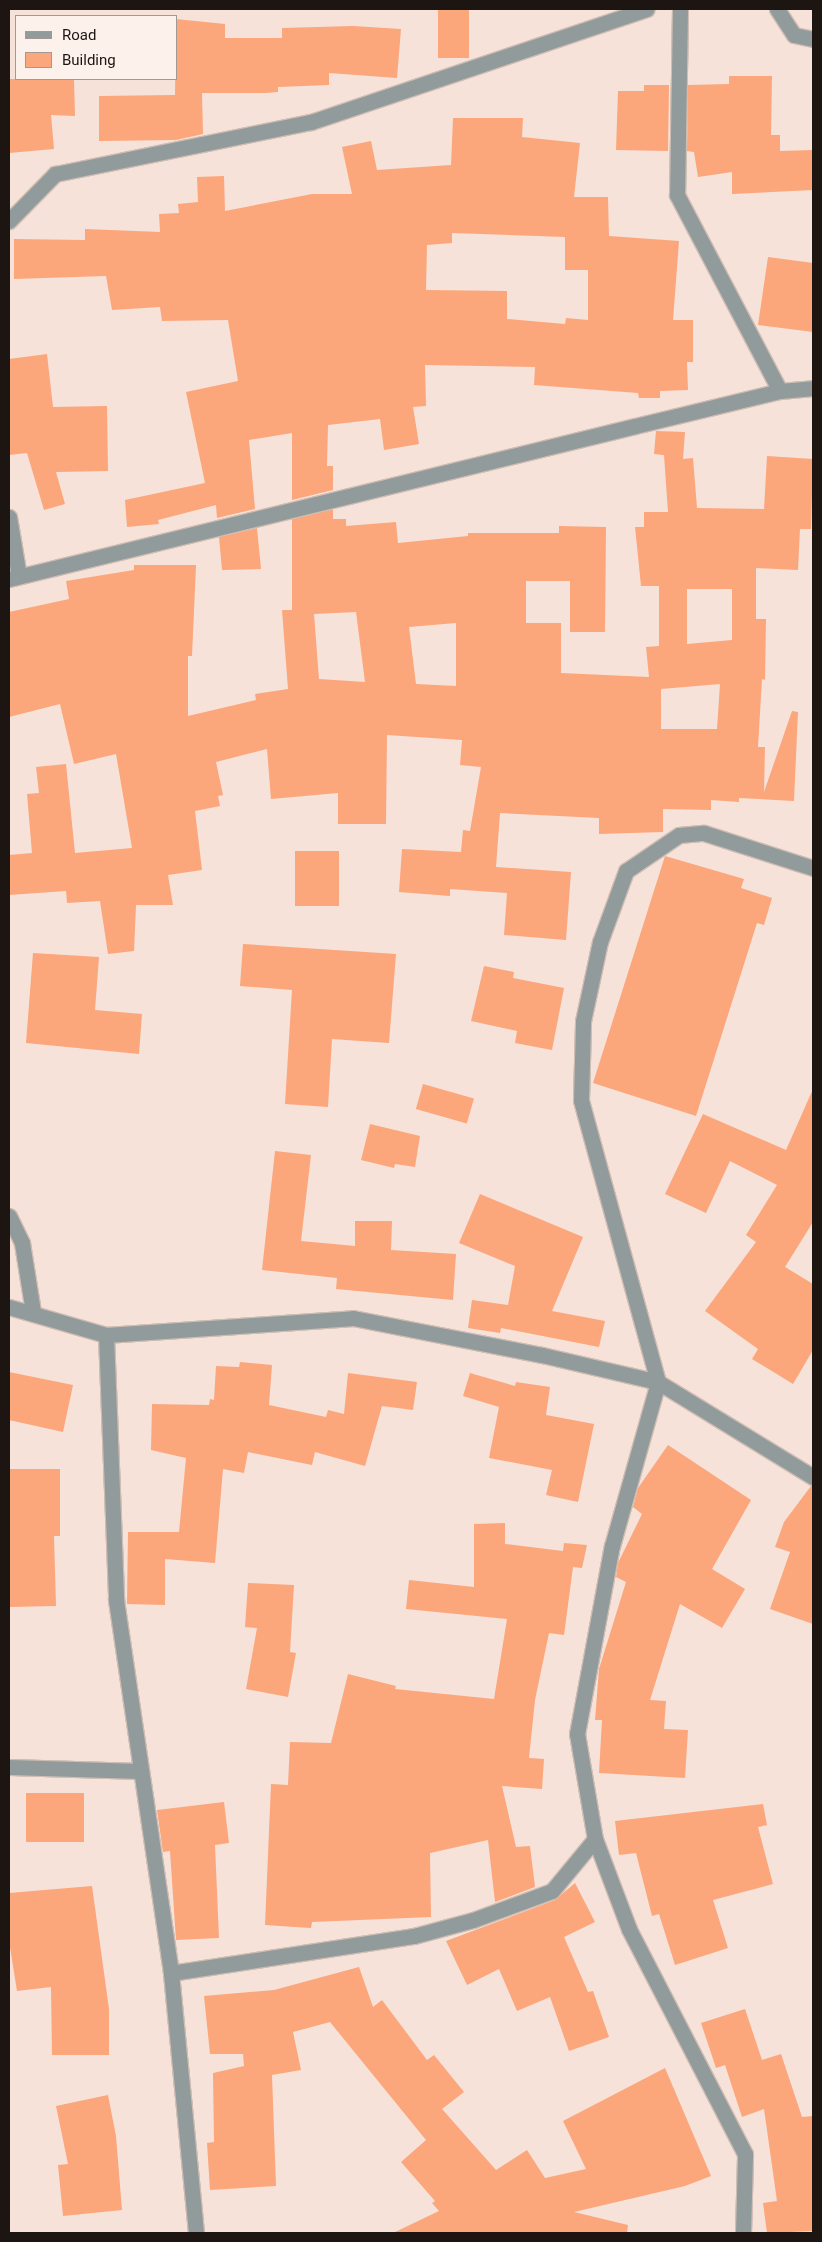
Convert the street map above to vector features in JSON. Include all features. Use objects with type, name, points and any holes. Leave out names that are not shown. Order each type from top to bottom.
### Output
[{"type":"street","points":[[9,221],[55,174],[311,122],[646,9]]},
{"type":"street","points":[[680,9],[677,195],[780,391]]},
{"type":"street","points":[[777,9],[794,35],[813,39]]},
{"type":"street","points":[[9,517],[14,578],[780,391],[813,388]]},
{"type":"street","points":[[743,2233],[745,2154],[629,1929],[595,1840],[577,1734],[612,1546],[658,1382],[581,1100],[583,1021],[600,942],[626,871],[679,835],[704,833],[813,868]]},
{"type":"street","points":[[9,1216],[22,1243],[34,1312]]},
{"type":"street","points":[[9,1307],[34,1312],[106,1335],[353,1318],[658,1382],[813,1477]]},
{"type":"street","points":[[106,1335],[116,1600],[171,1973],[196,2233]]},
{"type":"street","points":[[9,1767],[141,1771]]},
{"type":"street","points":[[171,1973],[414,1936],[473,1920],[552,1891],[595,1840]]},
{"type":"building","points":[[438,9],[469,9],[469,58],[438,58]]},
{"type":"building","points":[[178,19],[225,24],[225,38],[282,38],[282,28],[353,26],[401,29],[397,78],[329,73],[329,85],[278,87],[278,92],[266,93],[202,93],[203,134],[176,140],[99,141],[99,96],[175,95],[175,80],[178,80]]},
{"type":"building","points":[[729,76],[772,76],[771,135],[780,135],[780,151],[813,150],[813,190],[732,194],[732,172],[698,177],[694,152],[687,151],[688,85],[729,84]]},
{"type":"building","points":[[9,79],[74,80],[75,116],[51,115],[54,149],[9,153]]},
{"type":"building","points":[[644,85],[669,85],[668,151],[616,150],[618,91],[644,91]]},
{"type":"building","points":[[453,118],[523,118],[522,137],[580,143],[574,197],[608,197],[609,236],[679,241],[673,320],[693,320],[693,362],[687,362],[688,390],[660,391],[660,398],[639,398],[638,393],[534,385],[535,367],[425,365],[426,406],[413,407],[419,444],[384,450],[380,419],[328,425],[327,466],[333,466],[333,490],[292,500],[292,433],[249,440],[255,509],[217,518],[216,505],[158,520],[159,524],[127,527],[125,500],[205,483],[186,392],[238,381],[228,320],[162,321],[160,307],[112,310],[106,276],[14,279],[14,239],[85,240],[85,229],[160,232],[159,214],[179,213],[178,204],[198,202],[197,177],[224,176],[225,211],[312,194],[352,194],[342,147],[371,141],[377,170],[451,165]],"holes":[[[452,233],[565,237],[565,270],[588,270],[588,320],[566,318],[565,324],[507,319],[507,291],[426,290],[427,245],[452,243]]]},
{"type":"building","points":[[768,257],[813,263],[813,332],[758,325]]},
{"type":"building","points":[[47,354],[53,407],[107,406],[108,471],[56,472],[65,504],[44,510],[27,453],[9,455],[9,359]]},
{"type":"building","points":[[656,431],[685,432],[683,459],[693,458],[697,508],[764,509],[767,456],[813,459],[811,529],[800,529],[798,570],[756,568],[756,619],[766,619],[765,680],[762,679],[758,747],[765,747],[764,792],[792,711],[798,712],[794,801],[739,798],[739,802],[711,800],[711,810],[663,809],[663,832],[599,834],[599,818],[500,813],[496,867],[571,872],[566,940],[504,935],[507,893],[450,889],[450,896],[399,892],[402,849],[461,852],[463,830],[470,831],[481,767],[460,765],[462,740],[387,735],[386,824],[338,824],[338,793],[271,799],[267,749],[216,762],[223,795],[218,796],[220,806],[195,811],[202,870],[168,875],[173,905],[136,905],[134,951],[108,954],[100,901],[67,903],[66,891],[9,895],[9,855],[32,853],[27,794],[39,793],[36,767],[66,764],[75,853],[132,848],[116,754],[74,764],[60,704],[9,717],[9,612],[69,599],[66,581],[134,570],[134,565],[196,565],[192,656],[188,656],[188,716],[256,700],[255,694],[288,689],[282,610],[292,610],[292,519],[333,509],[333,519],[346,519],[346,526],[396,522],[398,543],[468,536],[468,533],[559,533],[559,526],[606,527],[605,632],[570,632],[570,581],[526,581],[526,623],[561,623],[561,673],[649,677],[646,647],[659,646],[659,586],[641,586],[635,527],[644,527],[644,512],[668,512],[664,455],[654,454]],"holes":[[[687,589],[732,589],[732,640],[687,644]],[[356,612],[365,682],[319,679],[314,614]],[[456,623],[456,686],[416,684],[409,627]],[[720,684],[717,729],[661,729],[661,689]]]},
{"type":"building","points":[[257,528],[261,569],[222,570],[219,537]]},
{"type":"building","points":[[295,851],[339,851],[339,906],[295,906]]},
{"type":"building","points":[[665,856],[744,879],[741,888],[772,898],[764,925],[757,923],[696,1116],[593,1083]]},
{"type":"building","points":[[243,944],[396,954],[389,1043],[332,1039],[328,1107],[285,1104],[292,990],[240,986]]},
{"type":"building","points":[[33,953],[99,957],[95,1010],[142,1014],[139,1054],[26,1043]]},
{"type":"building","points":[[484,966],[514,972],[513,978],[564,988],[552,1050],[515,1043],[517,1031],[471,1021]]},
{"type":"building","points":[[423,1084],[474,1099],[467,1124],[416,1109]]},
{"type":"building","points":[[813,1089],[813,1222],[785,1267],[813,1284],[813,1350],[793,1384],[752,1359],[758,1349],[705,1311],[756,1242],[746,1235],[777,1185],[730,1161],[706,1213],[665,1194],[703,1114],[786,1150]]},
{"type":"building","points":[[370,1124],[420,1136],[415,1167],[395,1164],[394,1168],[361,1160]]},
{"type":"building","points":[[275,1151],[311,1155],[301,1241],[355,1246],[355,1221],[392,1221],[391,1250],[456,1254],[453,1300],[336,1289],[337,1278],[262,1270]]},
{"type":"building","points":[[480,1194],[583,1237],[552,1311],[605,1321],[599,1347],[501,1328],[500,1333],[468,1328],[472,1300],[508,1305],[515,1266],[459,1243]]},
{"type":"building","points":[[240,1362],[272,1365],[269,1405],[326,1417],[328,1410],[344,1414],[348,1373],[417,1382],[413,1410],[382,1406],[365,1466],[315,1452],[312,1465],[248,1452],[244,1473],[223,1469],[215,1563],[165,1559],[165,1605],[127,1604],[128,1532],[179,1532],[186,1458],[151,1450],[152,1404],[209,1405],[210,1399],[214,1400],[216,1366],[239,1367]]},
{"type":"building","points":[[9,1372],[73,1385],[63,1432],[9,1420]]},
{"type":"building","points":[[470,1373],[515,1386],[516,1382],[550,1387],[546,1415],[594,1424],[578,1502],[546,1495],[552,1470],[489,1458],[499,1407],[463,1396]]},
{"type":"building","points":[[668,1445],[751,1500],[712,1569],[745,1589],[722,1628],[680,1604],[650,1700],[666,1701],[664,1729],[688,1730],[685,1778],[599,1773],[602,1720],[595,1720],[599,1669],[626,1582],[616,1577],[618,1563],[642,1514],[633,1507],[638,1488]]},
{"type":"building","points":[[9,1469],[60,1469],[60,1536],[54,1536],[56,1606],[9,1607]]},
{"type":"building","points":[[811,1486],[813,1486],[813,1624],[770,1609],[790,1552],[775,1547],[784,1522]]},
{"type":"building","points":[[505,1523],[505,1544],[563,1551],[564,1543],[587,1545],[582,1568],[573,1567],[564,1635],[549,1633],[535,1700],[529,1758],[544,1759],[542,1789],[502,1786],[516,1847],[530,1846],[535,1887],[495,1902],[488,1840],[430,1853],[431,1917],[312,1922],[311,1928],[265,1925],[271,1784],[288,1785],[290,1742],[331,1743],[348,1674],[396,1686],[395,1689],[494,1699],[507,1619],[406,1609],[409,1580],[474,1587],[474,1524]]},
{"type":"building","points":[[248,1583],[294,1585],[290,1652],[296,1653],[288,1697],[246,1689],[257,1628],[245,1627]]},
{"type":"building","points":[[26,1793],[84,1793],[84,1842],[26,1842]]},
{"type":"building","points":[[224,1802],[229,1843],[215,1845],[219,1938],[176,1940],[170,1851],[163,1852],[157,1810]]},
{"type":"building","points":[[763,1804],[767,1825],[758,1827],[773,1884],[713,1900],[728,1948],[675,1965],[659,1914],[652,1916],[636,1853],[619,1855],[615,1821]]},
{"type":"building","points":[[575,1883],[595,1922],[564,1937],[588,1992],[593,1991],[609,2037],[569,2051],[550,1997],[517,2011],[499,1969],[467,1985],[446,1941],[555,1900]]},
{"type":"building","points":[[92,1886],[109,2009],[109,2055],[52,2055],[51,1987],[17,1991],[9,1941],[9,1893]]},
{"type":"building","points":[[359,1967],[373,2007],[382,2000],[427,2060],[434,2055],[464,2092],[442,2109],[496,2170],[527,2150],[545,2178],[586,2169],[563,2121],[665,2068],[711,2176],[685,2186],[574,2212],[628,2225],[627,2233],[393,2233],[439,2211],[432,2203],[435,2201],[401,2162],[426,2140],[330,2022],[293,2032],[301,2070],[272,2075],[276,2186],[210,2190],[207,2143],[214,2142],[213,2073],[244,2066],[243,2054],[210,2054],[204,1996],[274,1990]]},
{"type":"building","points":[[745,2009],[762,2060],[781,2054],[802,2117],[813,2116],[813,2231],[767,2233],[763,2203],[777,2201],[764,2109],[742,2117],[725,2065],[716,2068],[701,2023]]},
{"type":"building","points":[[108,2095],[116,2136],[122,2210],[63,2216],[58,2165],[68,2164],[56,2106]]}]
